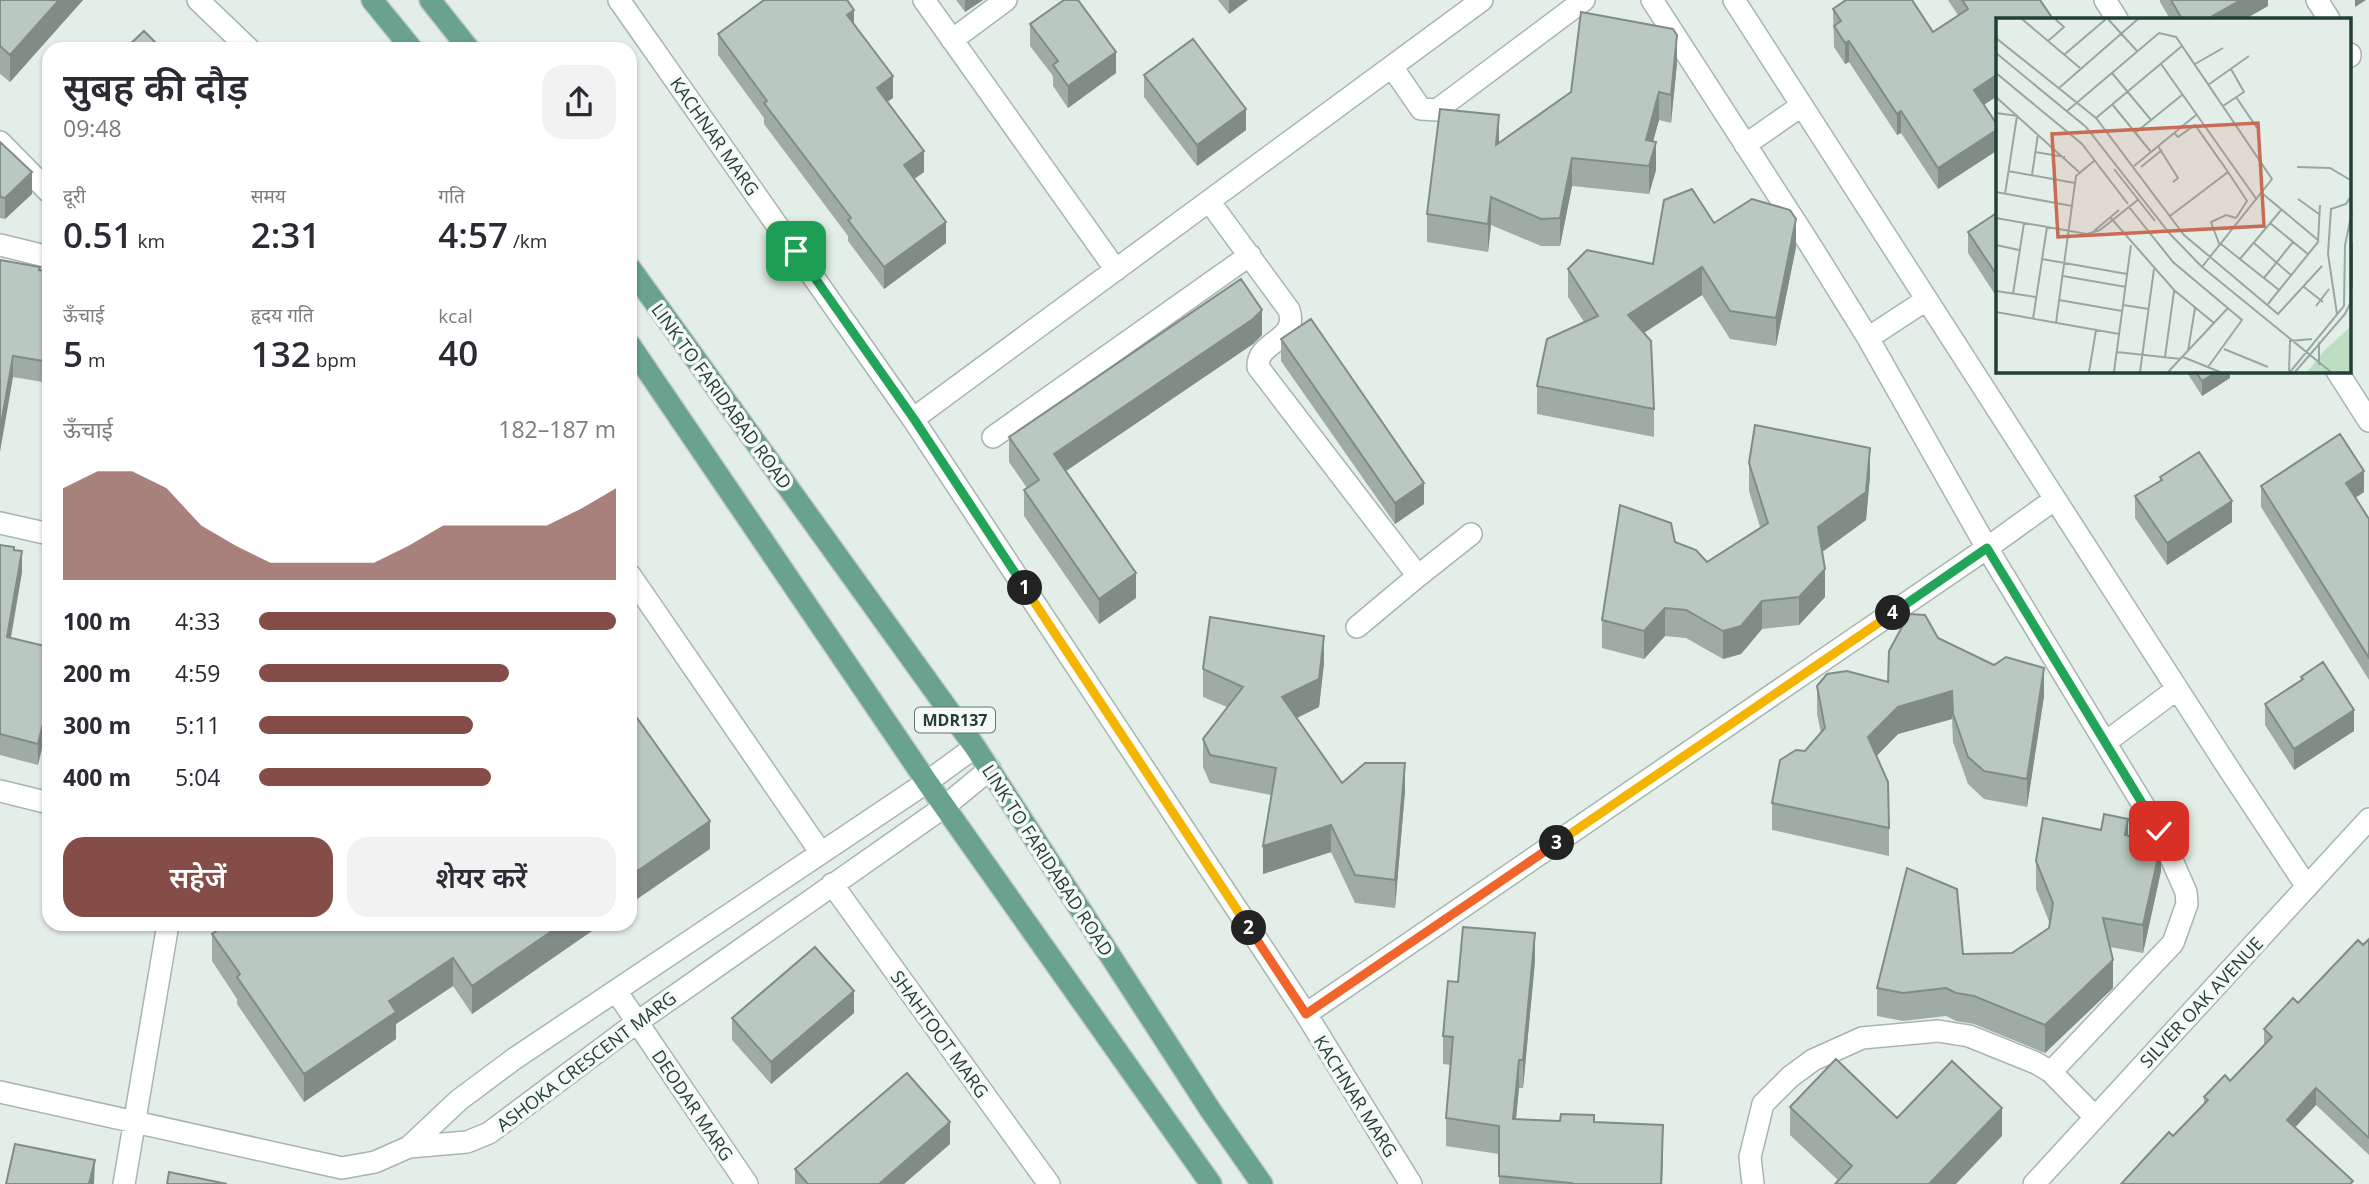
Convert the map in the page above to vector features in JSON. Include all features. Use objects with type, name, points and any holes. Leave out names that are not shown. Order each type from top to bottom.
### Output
[{"type":"main road","points":[[372,0],[406,42]]},
{"type":"main road","points":[[430,0],[463,42]]},
{"type":"main road","name":"LINK TO FARIDABAD ROAD","points":[[637,278],[975,747],[1262,1184]]},
{"type":"main road","name":"MDR137","points":[[637,355],[944,807],[1211,1184]]},
{"type":"street","points":[[198,0],[241,42]]},
{"type":"street","name":"KACHNAR MARG","points":[[619,0],[914,419],[1306,1014],[1410,1184]]},
{"type":"street","points":[[924,0],[1116,270]]},
{"type":"street","points":[[953,40],[1006,0]]},
{"type":"street","points":[[914,419],[1482,0]]},
{"type":"street","points":[[1392,67],[1421,108],[1437,110],[1584,0]]},
{"type":"street","points":[[1652,0],[1868,338],[1987,548],[2159,831],[2186,892],[2187,904],[2173,943],[2051,1072]]},
{"type":"street","points":[[1734,0],[2307,887]]},
{"type":"street","points":[[2105,0],[2116,18]]},
{"type":"street","points":[[2317,0],[2328,18]]},
{"type":"street","points":[[1745,145],[1801,106]]},
{"type":"street","points":[[0,142],[42,185]]},
{"type":"street","points":[[1209,201],[1289,310],[1291,325],[1287,332],[1262,353],[1258,367],[1419,576]]},
{"type":"street","points":[[0,245],[42,255]]},
{"type":"street","points":[[993,437],[1250,255]]},
{"type":"street","points":[[1868,338],[1926,300]]},
{"type":"street","points":[[2338,373],[2369,421]]},
{"type":"street","points":[[1306,1014],[2055,499]]},
{"type":"street","points":[[0,523],[42,532]]},
{"type":"street","points":[[1357,627],[1471,534]]},
{"type":"street","points":[[637,585],[821,853]]},
{"type":"street","points":[[2106,742],[2177,689]]},
{"type":"street","points":[[409,1147],[470,1091],[975,747]]},
{"type":"street","name":"ASHOKA CRESCENT MARG","points":[[0,1092],[342,1168],[375,1162],[409,1147],[467,1142],[489,1133],[636,1023],[944,807],[990,769]]},
{"type":"street","points":[[0,791],[42,801]]},
{"type":"street","name":"SILVER OAK AVENUE","points":[[2034,1184],[2369,819]]},
{"type":"street","name":"SHAHTOOT MARG","points":[[832,884],[1048,1184]]},
{"type":"street","points":[[124,1184],[166,931]]},
{"type":"street","name":"DEODAR MARG","points":[[616,991],[747,1184]]},
{"type":"street","points":[[1753,1184],[1750,1157],[1763,1104],[1813,1060],[1862,1038],[1938,1031],[1969,1036],[2036,1063],[2051,1072],[2095,1117]]},
{"type":"building","points":[[0,0],[59,0],[10,55],[0,46]]},
{"type":"building","points":[[764,0],[847,0],[854,10],[847,15],[893,76],[877,88],[924,151],[904,165],[946,222],[884,267],[848,220],[851,218],[764,103],[767,101],[718,34]]},
{"type":"building","points":[[1064,0],[1078,0],[1116,52],[1068,86],[1053,65],[1058,61],[1030,24]]},
{"type":"building","points":[[1846,0],[1912,0],[1933,32],[1968,9],[1962,0],[2040,0],[2052,18],[1996,18],[1996,75],[1974,90],[1996,123],[1996,130],[1938,168],[1901,111],[1897,114],[1849,41],[1845,43],[1834,26],[1841,21],[1833,9]]},
{"type":"building","points":[[2171,0],[2241,0],[2209,18],[2181,18]]},
{"type":"building","points":[[1581,12],[1673,29],[1677,35],[1671,95],[1659,92],[1646,140],[1656,142],[1649,166],[1572,158],[1560,218],[1541,219],[1491,197],[1488,224],[1427,214],[1440,109],[1499,115],[1496,145],[1571,92]]},
{"type":"building","points":[[144,31],[155,42],[132,42]]},
{"type":"building","points":[[1193,39],[1246,109],[1197,145],[1144,75]]},
{"type":"building","points":[[0,142],[32,172],[5,198],[0,197]]},
{"type":"building","points":[[1692,189],[1714,223],[1752,199],[1790,210],[1796,219],[1776,318],[1730,311],[1702,267],[1628,315],[1651,341],[1654,409],[1537,386],[1547,339],[1598,316],[1568,269],[1587,250],[1653,264],[1664,200]]},
{"type":"building","points":[[1996,213],[1996,274],[1968,232]]},
{"type":"building","points":[[0,260],[40,267],[39,270],[42,271],[42,361],[13,356],[0,430]]},
{"type":"building","points":[[1241,279],[1262,310],[1253,319],[1054,454],[1136,573],[1099,599],[1024,490],[1039,480],[1009,437]]},
{"type":"building","points":[[1311,319],[1424,483],[1395,503],[1281,339]]},
{"type":"building","points":[[2196,373],[2215,373],[2202,381]]},
{"type":"building","points":[[1755,425],[1870,448],[1866,492],[1818,527],[1825,569],[1799,597],[1762,601],[1741,626],[1723,631],[1686,610],[1665,608],[1644,631],[1602,620],[1620,505],[1671,523],[1675,542],[1696,550],[1707,562],[1768,523],[1749,463]]},
{"type":"building","points":[[2340,434],[2364,471],[2346,483],[2369,519],[2369,658],[2261,486]]},
{"type":"building","points":[[2199,452],[2232,501],[2167,543],[2135,496],[2162,480],[2160,477]]},
{"type":"building","points":[[0,545],[22,551],[7,637],[42,645],[42,727],[38,744],[0,734]]},
{"type":"building","points":[[1909,614],[1925,615],[1938,638],[1994,665],[2006,657],[2044,668],[2027,779],[1984,771],[1968,757],[1953,714],[1952,691],[1898,707],[1868,737],[1888,782],[1889,828],[1772,803],[1780,760],[1796,750],[1805,751],[1825,728],[1817,686],[1827,674],[1847,671],[1888,682],[1889,651]]},
{"type":"building","points":[[1210,617],[1324,636],[1319,679],[1282,697],[1342,783],[1365,763],[1405,763],[1395,880],[1355,875],[1331,825],[1263,846],[1276,768],[1210,755],[1203,739],[1243,687],[1203,669]]},
{"type":"building","points":[[2323,662],[2354,710],[2294,749],[2265,704]]},
{"type":"building","points":[[637,718],[710,821],[637,871]]},
{"type":"building","points":[[2104,814],[2128,819],[2125,835],[2161,844],[2143,925],[2103,918],[2113,960],[2045,1025],[1974,996],[1946,988],[1903,993],[1877,988],[1907,868],[1957,889],[1963,954],[2012,953],[2049,928],[2053,903],[2036,861],[2043,818],[2101,830]]},
{"type":"building","points":[[1463,927],[1535,933],[1523,1060],[1519,1060],[1513,1119],[1560,1121],[1561,1114],[1594,1115],[1594,1122],[1663,1125],[1661,1184],[1570,1184],[1499,1176],[1499,1126],[1446,1118],[1453,1037],[1443,1036],[1448,981],[1458,982]]},
{"type":"building","points":[[216,931],[552,931],[472,986],[453,958],[389,1001],[396,1012],[304,1074],[237,977],[240,974],[212,934]]},
{"type":"building","points":[[2369,939],[2369,1138],[2316,1088],[2287,1120],[2353,1181],[2350,1184],[2121,1184],[2169,1132],[2173,1136],[2208,1100],[2204,1097],[2225,1075],[2230,1081],[2272,1037],[2264,1029],[2293,998],[2298,1003],[2358,940],[2363,945]]},
{"type":"building","points":[[815,947],[854,991],[771,1062],[732,1018]]},
{"type":"building","points":[[1836,1059],[1897,1118],[1952,1061],[2002,1108],[1929,1184],[1835,1184],[1852,1166],[1790,1107]]},
{"type":"building","points":[[907,1073],[950,1122],[879,1184],[808,1184],[795,1169]]},
{"type":"building","points":[[15,1144],[95,1160],[89,1184],[6,1184]]},
{"type":"building","points":[[169,1172],[227,1184],[167,1184]]},
{"type":"route","points":[[796,251],[914,419],[1306,1014],[1987,548],[2159,831]]}]
